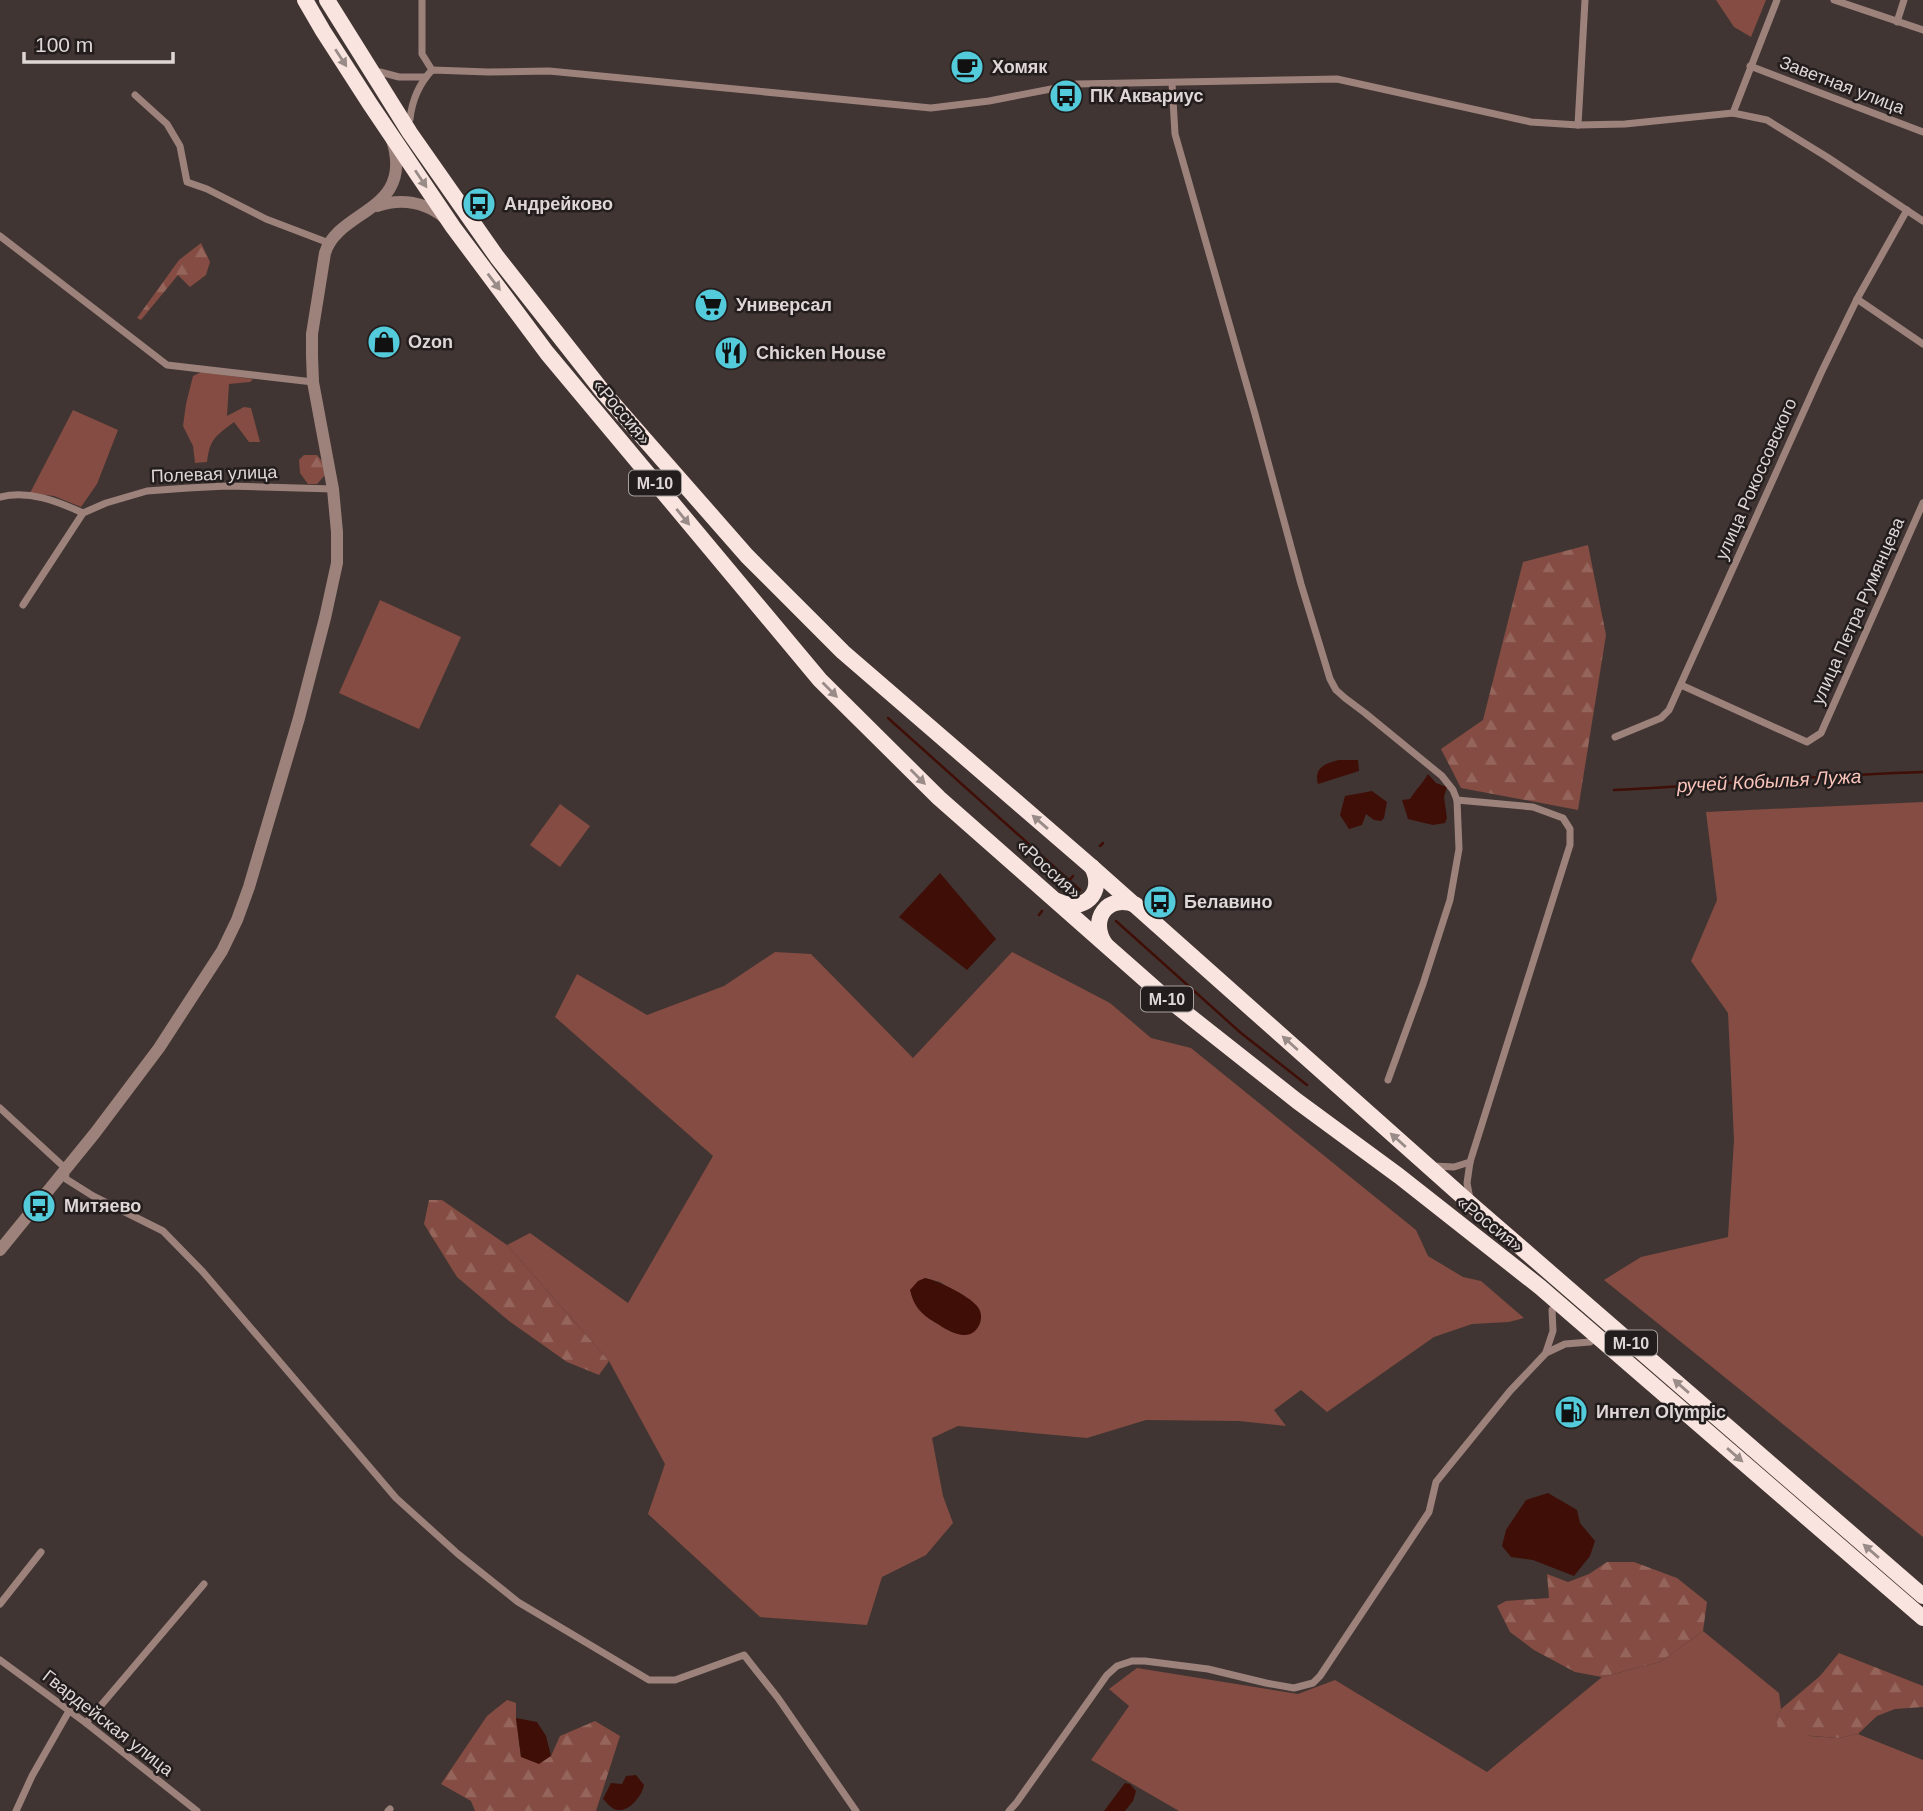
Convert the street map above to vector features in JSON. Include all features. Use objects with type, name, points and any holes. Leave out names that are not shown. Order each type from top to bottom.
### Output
[{"type":"highway","name":"«Россия»","points":[[305,0],[453,228],[547,353],[820,680],[939,798],[1158,992],[1540,1287],[1923,1618]]},
{"type":"highway","name":"«Россия»","points":[[329,0],[410,133],[497,257],[622,413],[747,556],[844,652],[1136,905],[1422,1162],[1923,1596]]},
{"type":"highway","points":[[329,0],[345,17],[410,119],[503,252],[610,388],[622,413]]},
{"type":"highway","points":[[1055,900],[1073,906],[1090,898],[1096,885],[1092,867]]},
{"type":"highway","points":[[1107,946],[1099,929],[1102,914],[1117,903],[1136,905]]},
{"type":"highway","points":[[1399,1176],[1413,1198],[1590,1342],[1628,1363]]},
{"type":"street","points":[[410,119],[414,100],[429,73],[422,54],[422,0]]},
{"type":"street","points":[[1578,125],[1584,0]]},
{"type":"street","points":[[1733,113],[1777,0]]},
{"type":"street","points":[[1834,0],[1923,30]]},
{"type":"street","points":[[1897,22],[1904,0]]},
{"type":"street","name":"Заветная улица","points":[[1750,66],[1923,132]]},
{"type":"street","points":[[380,72],[399,77],[429,73],[549,71],[931,108],[989,101],[1077,85],[1337,79],[1531,122],[1625,124],[1733,113],[1767,120],[1923,221]]},
{"type":"street","points":[[1172,83],[1175,134],[1301,584],[1330,678],[1336,690],[1442,776],[1457,800],[1459,849],[1450,900],[1388,1080]]},
{"type":"street","points":[[135,95],[167,124],[180,146],[187,182],[267,219],[329,243]]},
{"type":"street","points":[[0,1250],[159,1048],[216,961],[241,909],[299,718],[333,586],[337,551],[333,489],[313,382],[312,334],[325,256],[329,243],[338,232],[373,208],[386,194],[394,174],[395,148],[388,130]]},
{"type":"street","points":[[373,208],[396,202],[419,204],[440,214],[453,228]]},
{"type":"street","name":"улица Рокоссовского","points":[[1615,737],[1661,718],[1669,710],[1821,373],[1857,299],[1907,210]]},
{"type":"street","points":[[0,236],[167,365],[313,382]]},
{"type":"street","points":[[1857,299],[1923,344]]},
{"type":"street","name":"Полевая улица","points":[[83,513],[147,491],[227,486],[333,489]]},
{"type":"street","points":[[0,497],[13,494],[53,499],[83,513],[23,606]]},
{"type":"street","name":"улица Петра Румянцева","points":[[1681,685],[1808,742],[1821,733],[1923,503]]},
{"type":"street","points":[[1457,800],[1533,807],[1563,818],[1570,829],[1570,845],[1470,1162],[1467,1188],[1473,1206]]},
{"type":"street","points":[[0,1108],[65,1168],[66,1179],[93,1196],[163,1231],[204,1272],[396,1498],[458,1554],[519,1602],[649,1680],[675,1680],[744,1655],[778,1698],[856,1811]]},
{"type":"street","points":[[1422,1162],[1432,1166],[1449,1167],[1470,1162]]},
{"type":"street","points":[[1546,1353],[1553,1331],[1552,1310]]},
{"type":"street","points":[[1009,1811],[1099,1686],[1117,1666],[1132,1661],[1145,1661],[1208,1669],[1294,1688],[1313,1683],[1429,1512],[1436,1482],[1510,1391],[1546,1353],[1565,1344],[1590,1342]]},
{"type":"street","points":[[0,1604],[41,1552]]},
{"type":"street","points":[[86,1723],[204,1584]]},
{"type":"street","name":"Гвардейская улица","points":[[0,1660],[86,1723],[197,1811]]},
{"type":"street","points":[[16,1811],[32,1776],[69,1711]]},
{"type":"green space","points":[[1716,0],[1766,0],[1751,37],[1734,27]]},
{"type":"green space","points":[[201,243],[210,262],[206,275],[190,287],[178,275],[141,320],[137,318],[179,260]]},
{"type":"green space","points":[[201,372],[253,379],[250,382],[229,384],[227,416],[244,407],[251,408],[260,442],[249,442],[234,422],[215,438],[207,462],[195,463],[193,446],[183,426],[193,376]]},
{"type":"green space","points":[[73,410],[118,430],[97,484],[81,507],[54,496],[30,493]]},
{"type":"green space","points":[[304,455],[317,455],[322,461],[326,474],[317,484],[308,484],[300,473],[299,460]]},
{"type":"green space","points":[[1588,545],[1606,635],[1578,810],[1461,788],[1441,749],[1483,720],[1523,562]]},
{"type":"green space","points":[[380,600],[461,637],[419,729],[339,693]]},
{"type":"green space","points":[[1923,802],[1923,1537],[1604,1280],[1641,1257],[1728,1237],[1734,1140],[1728,1013],[1691,961],[1717,900],[1706,812]]},
{"type":"green space","points":[[560,804],[590,826],[560,867],[530,845]]},
{"type":"green space","points":[[775,952],[811,954],[913,1058],[1012,952],[1110,1003],[1151,1038],[1191,1048],[1416,1230],[1428,1256],[1463,1277],[1481,1281],[1524,1318],[1509,1322],[1472,1324],[1434,1337],[1327,1412],[1301,1390],[1274,1410],[1286,1426],[1239,1421],[1146,1420],[1087,1438],[958,1426],[932,1438],[943,1496],[953,1523],[926,1555],[882,1577],[867,1625],[760,1617],[648,1514],[665,1464],[609,1361],[507,1245],[530,1233],[628,1303],[713,1156],[555,1017],[577,974],[647,1015],[724,986]],"holes":[[[925,1278],[940,1282],[977,1306],[966,1335],[952,1332],[928,1318]]]},
{"type":"green space","points":[[429,1200],[442,1200],[507,1245],[609,1361],[599,1375],[567,1362],[509,1321],[457,1277],[424,1224]]},
{"type":"green space","points":[[1607,1562],[1634,1562],[1677,1578],[1707,1602],[1703,1631],[1660,1662],[1602,1677],[1575,1672],[1534,1650],[1510,1632],[1497,1606],[1506,1601],[1549,1598],[1547,1574],[1568,1582],[1589,1574]]},
{"type":"green space","points":[[1703,1631],[1779,1693],[1781,1709],[1776,1717],[1810,1736],[1838,1738],[1858,1734],[1923,1760],[1923,1811],[1179,1811],[1091,1760],[1129,1706],[1109,1689],[1137,1668],[1298,1694],[1335,1680],[1487,1772],[1602,1677],[1660,1662]]},
{"type":"green space","points":[[1839,1653],[1923,1686],[1923,1707],[1895,1709],[1877,1716],[1858,1734],[1838,1738],[1789,1734],[1778,1729],[1776,1717],[1781,1709],[1820,1676]]},
{"type":"green space","points":[[507,1700],[516,1703],[521,1757],[551,1756],[560,1736],[595,1721],[620,1736],[596,1811],[475,1811],[471,1801],[441,1784],[487,1716]]},
{"type":"shaded area","points":[[1339,760],[1358,760],[1359,771],[1318,784],[1319,770]]},
{"type":"shaded area","points":[[1428,774],[1436,783],[1447,787],[1444,797],[1447,818],[1445,823],[1433,825],[1408,819],[1402,800],[1410,799]]},
{"type":"shaded area","points":[[1372,791],[1387,802],[1384,818],[1381,821],[1374,820],[1366,814],[1362,825],[1349,829],[1340,815],[1345,796]]},
{"type":"shaded area","points":[[940,873],[996,939],[967,970],[899,917]]},
{"type":"shaded area","points":[[925,1278],[953,1289],[977,1306],[981,1315],[978,1328],[971,1334],[954,1333],[922,1313],[910,1290]]},
{"type":"shaded area","points":[[1548,1493],[1577,1510],[1580,1523],[1595,1541],[1590,1556],[1574,1576],[1533,1560],[1511,1557],[1502,1546],[1506,1530],[1526,1500]]},
{"type":"shaded area","points":[[516,1718],[537,1722],[546,1736],[551,1756],[539,1764],[521,1757]]},
{"type":"shaded area","points":[[636,1775],[644,1785],[631,1805],[616,1810],[603,1799],[611,1783],[622,1784],[626,1776]]},
{"type":"shaded area","points":[[1125,1783],[1130,1784],[1136,1791],[1133,1801],[1125,1811],[1104,1811]]},
{"type":"waterway","points":[[888,718],[1080,890]]},
{"type":"waterway","name":"ручей Кобылья Лужа","points":[[1614,790],[1923,772]]},
{"type":"waterway","points":[[1100,846],[1103,843]]},
{"type":"waterway","points":[[1066,884],[1073,876]]},
{"type":"waterway","points":[[1039,915],[1042,911]]},
{"type":"waterway","points":[[1116,921],[1241,1033],[1307,1085]]},
{"type":"place","name":"Хомяк","points":[[967,67]]},
{"type":"place","name":"ПК Аквариус","points":[[1066,96]]},
{"type":"place","name":"Андрейково","points":[[479,204]]},
{"type":"place","name":"Универсал","points":[[711,305]]},
{"type":"place","name":"Ozon","points":[[384,342]]},
{"type":"place","name":"Chicken House","points":[[731,353]]},
{"type":"place","name":"Белавино","points":[[1160,902]]},
{"type":"place","name":"Митяево","points":[[39,1206]]},
{"type":"place","name":"Интел Olympic","points":[[1571,1412]]}]
